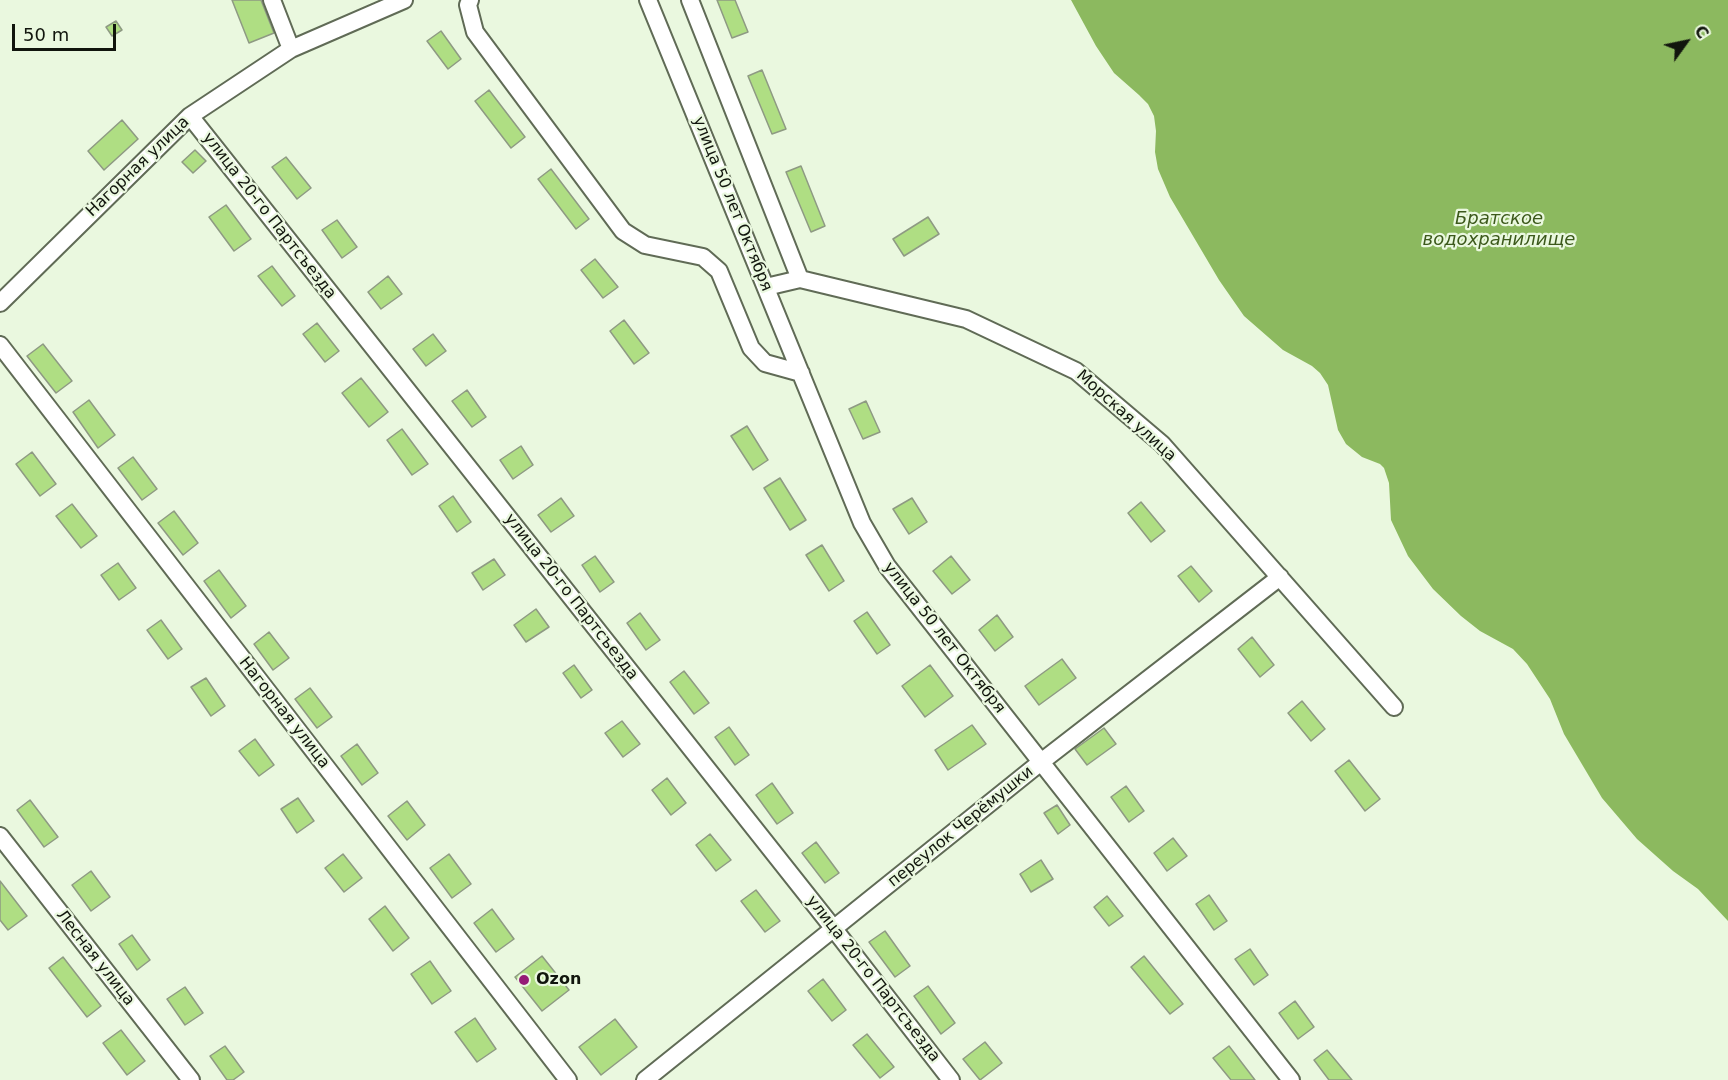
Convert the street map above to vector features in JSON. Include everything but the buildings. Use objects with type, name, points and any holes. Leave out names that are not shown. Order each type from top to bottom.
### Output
[{"type":"street","points":[[272,0],[291,49]]},
{"type":"street","name":"Нагорная улица","points":[[0,303],[190,116],[291,49],[404,0]]},
{"type":"street","points":[[470,0],[468,5],[475,32],[623,231],[645,245],[703,257],[719,271],[752,348],[765,363],[801,373]]},
{"type":"street","name":"улица 50 лет Октября","points":[[648,0],[862,523],[887,566],[1292,1080]]},
{"type":"street","points":[[690,0],[800,279]]},
{"type":"street","name":"улица 20-го Партсъезда","points":[[190,116],[834,928],[951,1080]]},
{"type":"street","name":"Морская улица","points":[[766,287],[800,279],[966,319],[1076,371],[1162,444],[1394,707]]},
{"type":"street","name":"Нагорная улица","points":[[0,345],[568,1080]]},
{"type":"street","name":"переулок Черёмушки","points":[[645,1080],[1041,762],[1280,577]]},
{"type":"street","name":"Лесная улица","points":[[0,836],[191,1080]]},
{"type":"water","name":"Братское водохранилище","points":[[1071,0],[1728,0],[1728,921],[1698,889],[1673,871],[1637,839],[1602,798],[1564,734],[1550,699],[1527,664],[1513,649],[1480,631],[1461,616],[1433,589],[1408,556],[1391,520],[1389,483],[1384,468],[1362,457],[1346,444],[1338,430],[1328,385],[1320,373],[1283,350],[1244,316],[1219,280],[1170,197],[1158,169],[1154,116],[1148,104],[1114,73],[1096,46]]},
{"type":"place","name":"Ozon","points":[[524,980]]}]
